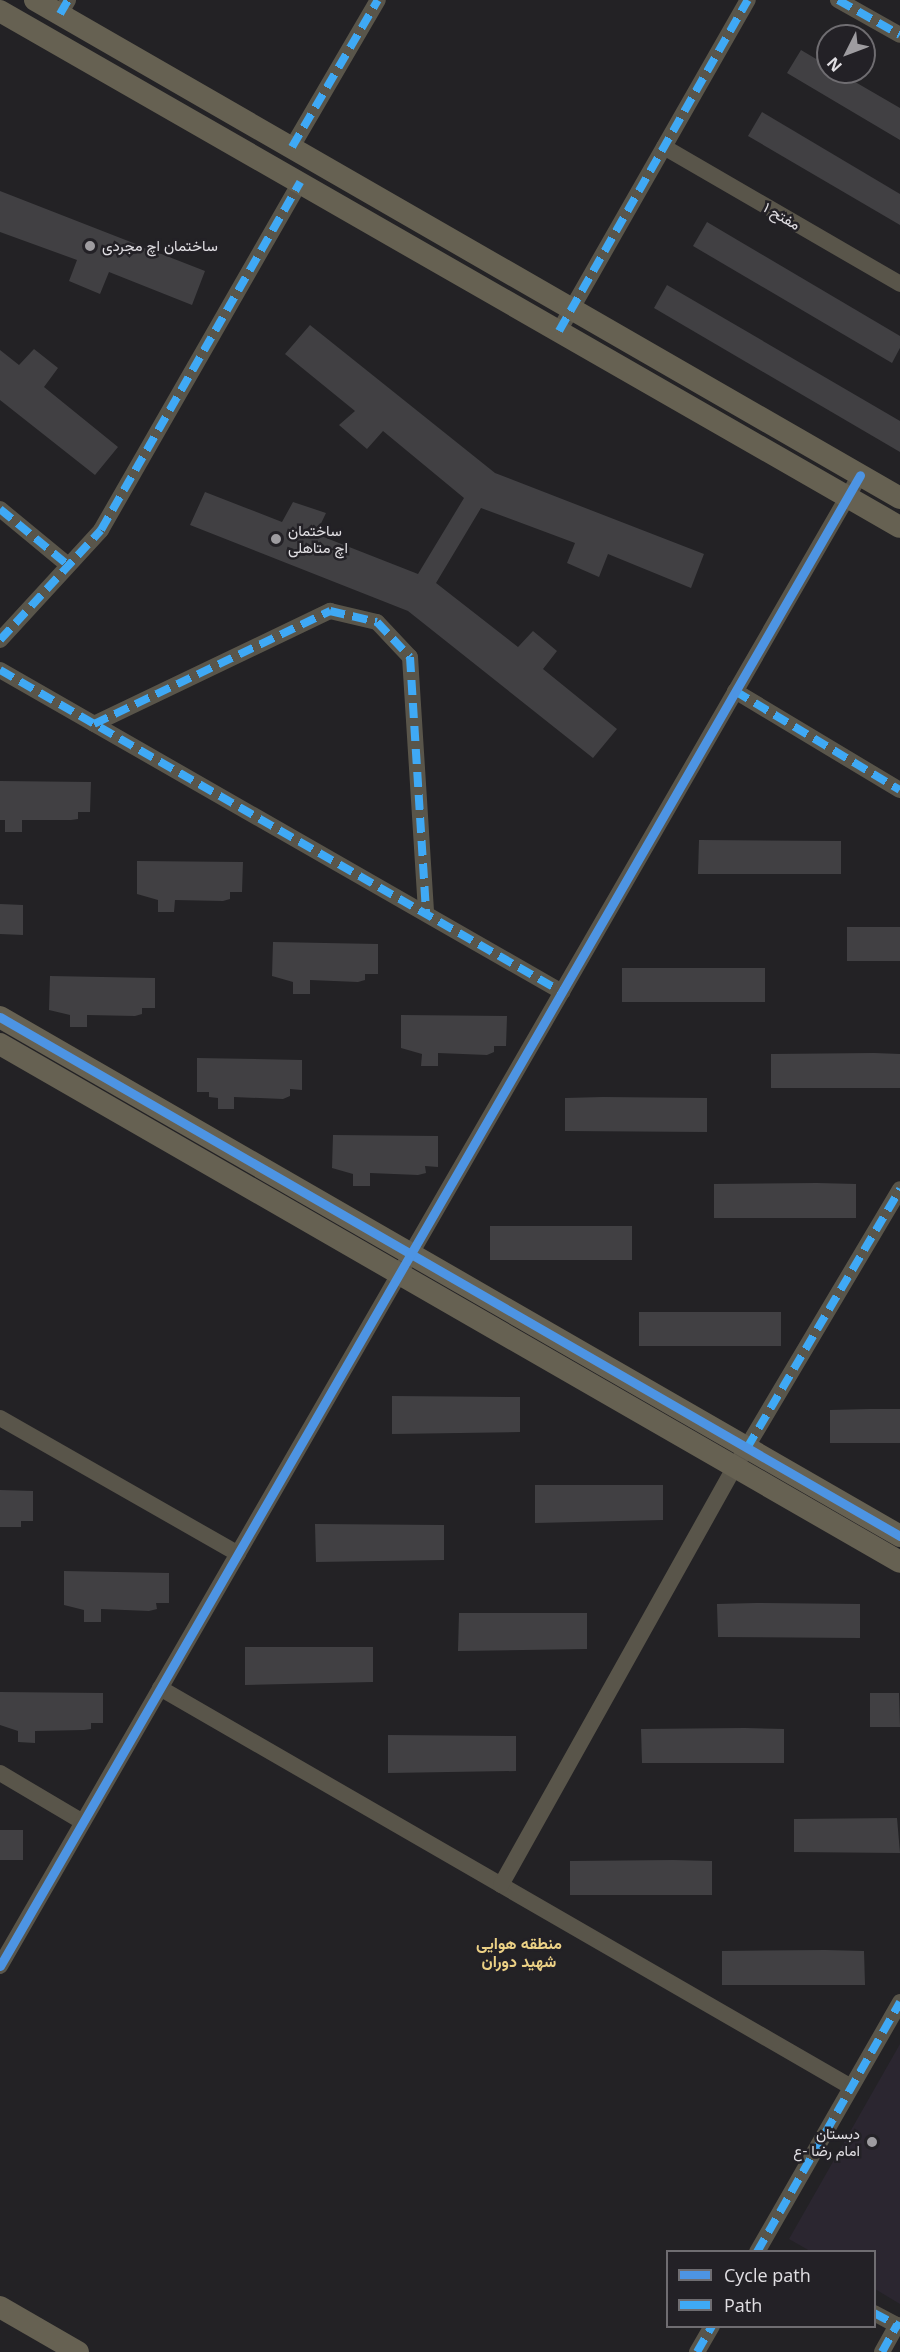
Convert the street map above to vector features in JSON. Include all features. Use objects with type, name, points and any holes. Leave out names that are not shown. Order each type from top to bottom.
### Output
[{"type":"street","points":[[35,0],[64,7],[292,147],[900,498]]},
{"type":"street","points":[[292,147],[378,0]]},
{"type":"street","points":[[559,331],[748,0]]},
{"type":"street","points":[[838,0],[900,36]]},
{"type":"street","points":[[0,10],[900,527]]},
{"type":"street","name":"مفتح ۱","points":[[664,147],[900,284]]},
{"type":"street","points":[[0,640],[101,530],[300,182]]},
{"type":"street","points":[[0,1966],[860,475]]},
{"type":"street","points":[[0,509],[68,565]]},
{"type":"street","points":[[94,724],[330,611],[377,622],[410,657],[426,914]]},
{"type":"street","points":[[0,670],[562,992]]},
{"type":"street","points":[[735,692],[900,790]]},
{"type":"street","points":[[2,1023],[411,1254],[741,1458],[900,1562]]},
{"type":"street","points":[[0,1044],[399,1274],[741,1458],[900,1536]]},
{"type":"street","points":[[501,1885],[741,1458],[900,1189]]},
{"type":"street","points":[[0,1418],[238,1554]]},
{"type":"street","points":[[160,1688],[851,2087]]},
{"type":"street","points":[[0,1773],[83,1822]]},
{"type":"street","points":[[762,2250],[900,2002]]},
{"type":"street","points":[[0,2307],[78,2352]]},
{"type":"street","points":[[876,2314],[898,2326],[882,2352]]},
{"type":"street","points":[[697,2352],[711,2328]]},
{"type":"shaded area","name":"دبستان امام رضا -ع","points":[[900,2044],[900,2304],[876,2290],[876,2250],[808,2250],[789,2239]]},
{"type":"building","points":[[801,50],[816,59],[816,84],[859,84],[900,108],[900,140],[787,73]]},
{"type":"building","points":[[762,112],[900,194],[900,225],[748,136]]},
{"type":"building","name":"ساختمان اچ مجردی","points":[[0,191],[205,271],[192,305],[109,272],[100,294],[69,281],[77,260],[0,232]]},
{"type":"building","points":[[707,222],[900,336],[900,348],[892,363],[693,246]]},
{"type":"building","points":[[667,285],[900,421],[900,452],[654,308]]},
{"type":"building","name":"ساختمان اچ متاهلی","points":[[310,325],[495,473],[704,554],[691,588],[608,554],[599,577],[567,563],[575,543],[481,508],[436,583],[518,647],[533,631],[557,651],[543,669],[617,729],[593,758],[408,611],[190,525],[205,492],[282,522],[293,502],[326,513],[316,534],[418,574],[464,498],[383,431],[367,449],[339,425],[355,411],[285,354]]},
{"type":"building","points":[[34,349],[58,368],[44,387],[118,447],[95,475],[0,400],[0,350],[19,365]]},
{"type":"building","points":[[0,781],[91,782],[90,812],[78,812],[78,819],[71,820],[22,820],[22,832],[5,832],[5,820],[0,820]]},
{"type":"building","points":[[699,840],[841,841],[841,874],[698,874]]},
{"type":"building","points":[[137,861],[243,862],[242,892],[230,892],[230,899],[223,901],[175,900],[174,912],[158,912],[158,900],[137,894]]},
{"type":"building","points":[[0,904],[23,905],[23,935],[0,934]]},
{"type":"building","points":[[847,927],[900,927],[900,961],[847,961]]},
{"type":"building","points":[[273,942],[378,944],[378,974],[365,974],[365,980],[358,982],[310,980],[310,994],[293,994],[293,982],[272,976]]},
{"type":"building","points":[[622,968],[765,968],[765,1002],[622,1002]]},
{"type":"building","points":[[50,976],[155,978],[155,1008],[142,1008],[142,1014],[135,1016],[87,1015],[87,1027],[70,1027],[70,1015],[49,1010]]},
{"type":"building","points":[[401,1015],[507,1016],[506,1046],[494,1046],[494,1052],[487,1055],[438,1053],[438,1066],[421,1066],[422,1054],[401,1048]]},
{"type":"building","points":[[771,1054],[900,1054],[900,1088],[771,1088]]},
{"type":"building","points":[[197,1058],[302,1060],[302,1090],[290,1089],[290,1096],[283,1099],[234,1097],[234,1109],[218,1109],[218,1098],[209,1097],[209,1092],[197,1092]]},
{"type":"building","points":[[565,1098],[707,1098],[707,1132],[565,1131]]},
{"type":"building","points":[[333,1135],[438,1136],[438,1167],[425,1166],[426,1173],[418,1175],[370,1173],[370,1186],[353,1186],[353,1174],[332,1168]]},
{"type":"building","points":[[714,1184],[856,1184],[856,1218],[714,1218]]},
{"type":"building","points":[[490,1226],[632,1226],[632,1260],[490,1260]]},
{"type":"building","points":[[639,1312],[781,1312],[781,1346],[639,1346]]},
{"type":"building","points":[[392,1396],[520,1397],[520,1432],[392,1434]]},
{"type":"building","points":[[900,1409],[900,1443],[830,1443],[830,1410]]},
{"type":"building","points":[[535,1485],[663,1485],[663,1520],[535,1523]]},
{"type":"building","points":[[0,1490],[33,1491],[33,1521],[21,1521],[21,1527],[0,1527]]},
{"type":"building","points":[[315,1524],[444,1525],[444,1560],[316,1562]]},
{"type":"building","points":[[64,1571],[169,1573],[169,1603],[156,1603],[157,1609],[149,1611],[101,1609],[101,1622],[84,1622],[84,1610],[64,1605]]},
{"type":"building","points":[[717,1604],[860,1604],[860,1638],[718,1637]]},
{"type":"building","points":[[459,1613],[587,1613],[587,1649],[458,1651]]},
{"type":"building","points":[[245,1647],[373,1647],[373,1682],[245,1685]]},
{"type":"building","points":[[0,1692],[103,1693],[103,1723],[91,1723],[91,1729],[84,1730],[35,1731],[35,1743],[18,1742],[18,1731],[0,1725]]},
{"type":"building","points":[[870,1693],[899,1693],[900,1727],[870,1727]]},
{"type":"building","points":[[641,1729],[784,1729],[784,1763],[642,1763]]},
{"type":"building","points":[[388,1735],[516,1736],[516,1771],[388,1773]]},
{"type":"building","points":[[897,1818],[900,1853],[794,1852],[794,1819]]},
{"type":"building","points":[[0,1830],[23,1830],[23,1860],[0,1860]]},
{"type":"building","points":[[570,1861],[712,1861],[712,1895],[570,1895]]},
{"type":"building","points":[[722,1951],[864,1951],[865,1985],[722,1985]]},
{"type":"marked path","points":[[60,14],[68,0]]},
{"type":"marked path","points":[[292,147],[378,0]]},
{"type":"marked path","points":[[559,331],[748,0]]},
{"type":"marked path","points":[[838,0],[900,35]]},
{"type":"marked path","points":[[0,640],[101,530],[300,182]]},
{"type":"marked path","points":[[0,509],[68,565]]},
{"type":"marked path","points":[[94,724],[330,611],[377,622],[410,657],[426,914]]},
{"type":"marked path","points":[[0,670],[562,992]]},
{"type":"marked path","points":[[735,691],[900,790]]},
{"type":"marked path","points":[[747,1448],[900,1189]]},
{"type":"marked path","points":[[758,2250],[900,2002]]},
{"type":"marked path","points":[[876,2314],[900,2327]]},
{"type":"marked path","points":[[882,2352],[897,2325]]},
{"type":"marked path","points":[[697,2352],[711,2328]]},
{"type":"cycle path","points":[[0,1966],[860,475]]},
{"type":"cycle path","points":[[0,1017],[900,1536]]},
{"type":"place","name":"ساختمان اچ مجردی","points":[[90,246]]},
{"type":"place","name":"ساختمان اچ متاهلی","points":[[276,539]]},
{"type":"place","name":"دبستان امام رضا -ع","points":[[872,2142]]},
{"type":"district","name":"منطقه هوایی شهید دوران","points":[[519,1952]]}]
